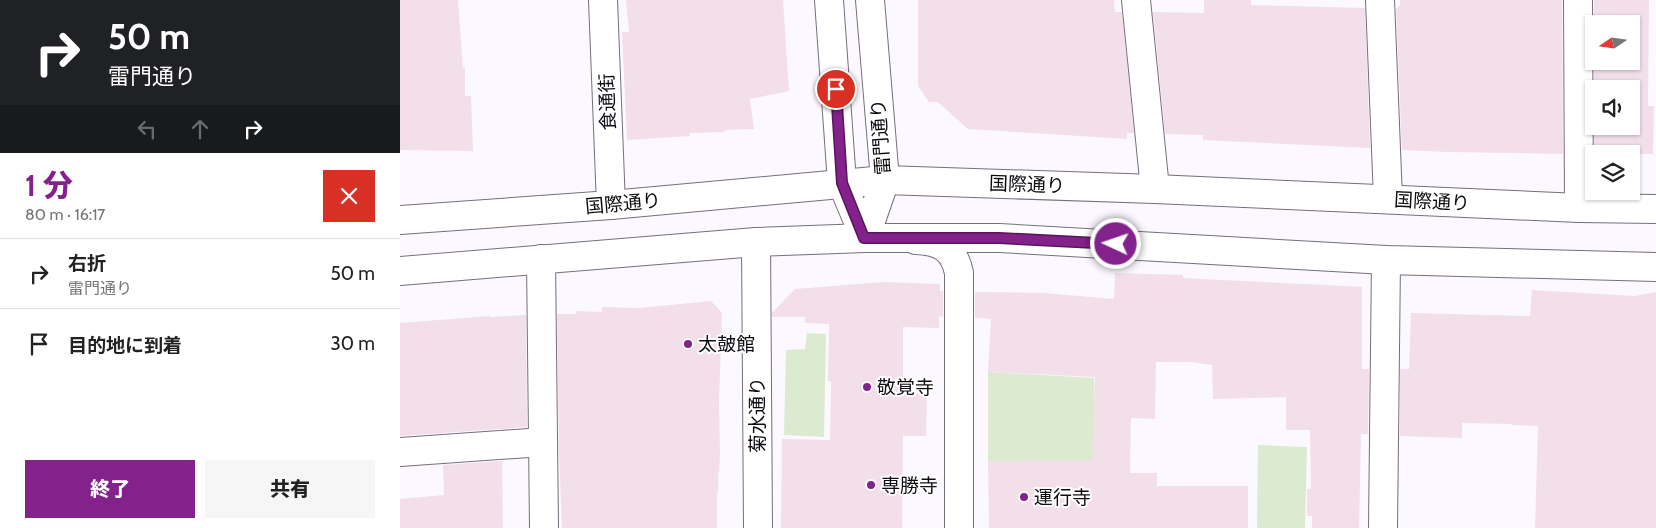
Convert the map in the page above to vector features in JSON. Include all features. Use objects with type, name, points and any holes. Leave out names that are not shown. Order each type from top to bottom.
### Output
[{"type":"street","name":"食通街","points":[[603,0],[611,205]]},
{"type":"street","points":[[829,0],[842,183],[864,238]]},
{"type":"street","name":"雷門通り","points":[[864,238],[885,180],[870,0]]},
{"type":"street","points":[[1136,0],[1155,189]]},
{"type":"street","points":[[1380,0],[1388,199]]},
{"type":"street","points":[[1578,0],[1580,208]]},
{"type":"street","name":"国際通り","points":[[400,220],[611,205],[885,180],[1155,189],[1580,208],[1656,209]]},
{"type":"street","points":[[864,238],[929,241],[944,246],[957,262],[960,273],[959,528]]},
{"type":"street","points":[[400,271],[756,242],[864,238],[1006,239],[1386,260],[1656,267]]},
{"type":"street","name":"菊水通り","points":[[756,242],[758,528]]},
{"type":"street","points":[[541,259],[544,528]]},
{"type":"street","points":[[1383,528],[1386,260]]},
{"type":"street","points":[[400,452],[543,442]]},
{"type":"green space","points":[[807,333],[826,334],[824,437],[784,435],[786,350],[805,349]]},
{"type":"green space","points":[[988,372],[1094,378],[1096,509],[988,461]]},
{"type":"green space","points":[[1258,445],[1307,447],[1305,528],[1257,528]]},
{"type":"building","points":[[400,0],[458,0],[463,68],[465,68],[465,96],[471,96],[473,151],[400,150]]},
{"type":"building","points":[[626,0],[783,0],[789,91],[750,99],[754,129],[690,133],[690,136],[627,140],[622,32],[629,32]]},
{"type":"building","points":[[918,0],[1114,0],[1115,12],[1122,12],[1134,133],[1127,133],[1127,139],[968,129],[938,102],[929,102],[918,86]]},
{"type":"building","points":[[1204,0],[1251,0],[1251,5],[1365,8],[1370,148],[1203,140],[1203,135],[1165,134],[1153,12],[1204,13]]},
{"type":"building","points":[[1400,0],[1562,0],[1563,154],[1402,150],[1396,8],[1400,6]]},
{"type":"building","points":[[1594,0],[1649,0],[1648,106],[1654,106],[1653,154],[1640,154],[1640,145],[1594,145],[1594,135],[1640,135],[1640,80],[1594,80],[1594,70],[1640,70],[1640,15],[1594,15]]},
{"type":"building","points":[[1115,273],[1183,275],[1183,278],[1362,287],[1362,369],[1369,369],[1368,434],[1361,434],[1359,528],[1312,528],[1312,516],[1307,516],[1307,489],[1311,489],[1310,430],[1286,430],[1286,397],[1213,399],[1212,365],[1190,362],[1156,362],[1155,419],[1131,418],[1130,473],[1157,473],[1157,486],[1248,486],[1248,528],[989,528],[988,461],[1092,460],[1095,377],[988,372],[991,319],[975,318],[975,292],[1044,293],[1114,299]]},
{"type":"building","points":[[884,282],[940,284],[940,291],[943,291],[943,317],[939,316],[939,328],[903,327],[903,393],[927,393],[926,436],[903,436],[902,528],[781,528],[782,439],[830,440],[831,381],[828,381],[829,324],[805,323],[805,317],[772,317],[772,313],[795,289]]},
{"type":"building","points":[[1532,290],[1635,296],[1656,292],[1656,528],[1535,528],[1538,426],[1462,423],[1462,438],[1400,436],[1400,369],[1409,369],[1411,313],[1530,316]]},
{"type":"building","points":[[711,301],[722,313],[717,528],[562,528],[557,314],[576,314],[576,311],[602,312],[602,307],[639,308]]},
{"type":"building","points":[[526,315],[527,427],[400,436],[400,323]]},
{"type":"building","points":[[502,461],[503,528],[400,528],[400,499],[444,495],[443,465]]},
{"type":"place","name":"太皷館","points":[[688,344]]},
{"type":"place","name":"敬覚寺","points":[[867,387]]},
{"type":"place","name":"専勝寺","points":[[871,485]]},
{"type":"place","name":"運行寺","points":[[1024,497]]},
{"type":"route","points":[[836,89],[842,183],[864,238],[999,238],[1116,244]]}]
